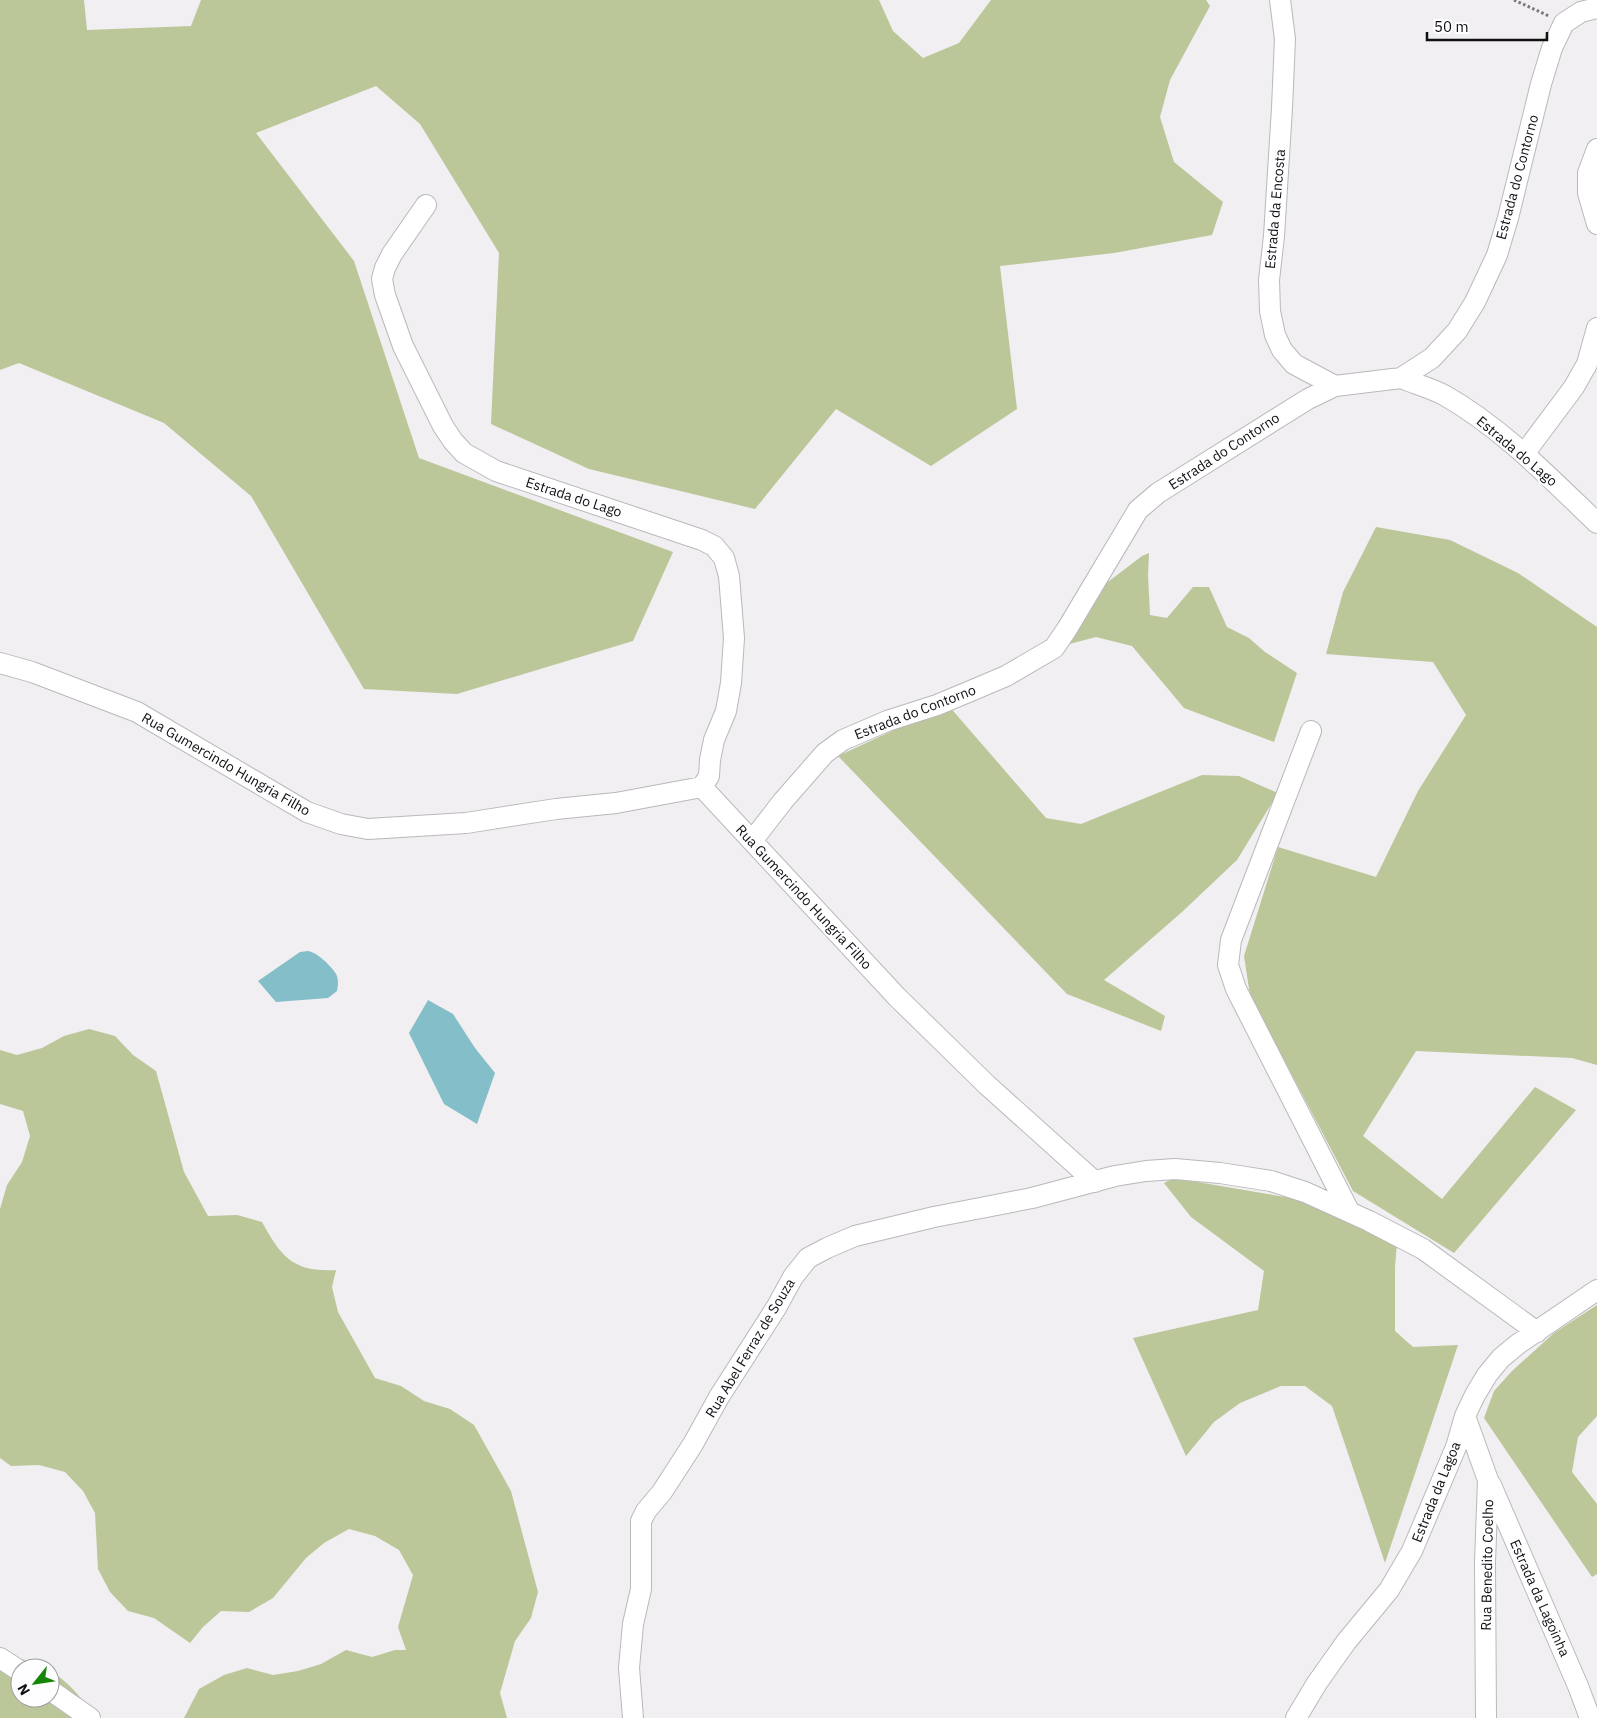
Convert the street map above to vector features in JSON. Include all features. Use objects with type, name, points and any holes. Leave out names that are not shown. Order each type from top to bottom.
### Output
[{"type":"street","name":"Estrada da Encosta","points":[[1280,0],[1285,39],[1274,236],[1269,280],[1270,311],[1275,334],[1282,350],[1294,364],[1335,386]]},
{"type":"street","points":[[1564,23],[1582,12],[1597,8]]},
{"type":"street","name":"Estrada do Contorno","points":[[752,841],[825,753],[843,740],[887,721],[937,705],[1006,676],[1054,648],[1068,629],[1138,510],[1146,503],[1274,418],[1308,398],[1335,386],[1401,378],[1432,358],[1456,331],[1475,302],[1497,255],[1541,84],[1552,48],[1564,23]]},
{"type":"street","points":[[1597,149],[1588,173],[1588,193],[1597,224]]},
{"type":"street","name":"Estrada do Lago","points":[[426,205],[392,254],[382,279],[384,295],[403,346],[443,426],[453,441],[464,453],[496,471],[702,540],[714,546],[724,558],[729,576],[734,638],[731,683],[726,711],[714,740],[709,776],[702,787]]},
{"type":"street","points":[[1524,454],[1574,387],[1588,364],[1597,328]]},
{"type":"street","name":"Estrada do Lago","points":[[1401,378],[1443,394],[1476,416],[1524,454],[1597,523]]},
{"type":"street","name":"Rua Gumercindo Hungria Filho","points":[[0,663],[32,672],[137,712],[307,812],[341,824],[368,829],[466,823],[556,809],[616,803],[702,787],[904,1004],[987,1085],[1095,1182]]},
{"type":"street","points":[[1311,731],[1231,940],[1228,965],[1236,989],[1349,1211]]},
{"type":"street","points":[[1095,1182],[1115,1176],[1175,1169],[1220,1173],[1270,1181],[1305,1192],[1349,1211],[1423,1249],[1537,1332]]},
{"type":"street","name":"Rua Abel Ferraz de Souza","points":[[633,1718],[629,1668],[633,1624],[641,1589],[641,1520],[662,1492],[693,1444],[719,1397],[776,1308],[793,1277],[808,1258],[855,1236],[934,1217],[1032,1198],[1095,1182]]},
{"type":"street","name":"Estrada da Lagoa","points":[[1296,1718],[1317,1683],[1346,1642],[1389,1590],[1412,1551],[1456,1447],[1466,1416],[1483,1382],[1501,1358],[1518,1344],[1597,1290]]},
{"type":"street","name":"Rua Benedito Coelho","points":[[1466,1416],[1488,1480],[1485,1563],[1486,1718]]},
{"type":"street","name":"Estrada da Lagoinha","points":[[1488,1480],[1578,1686],[1590,1718]]},
{"type":"street","points":[[60,1697],[90,1718]]},
{"type":"path","points":[[1514,0],[1564,23]]},
{"type":"green space","points":[[0,0],[84,0],[87,30],[191,26],[201,0],[879,0],[893,31],[923,58],[959,43],[991,0],[1206,0],[1210,6],[1170,80],[1160,117],[1174,162],[1223,202],[1212,235],[1114,253],[1000,266],[1017,409],[931,466],[836,409],[755,509],[589,469],[491,424],[499,253],[420,124],[376,86],[256,133],[354,261],[419,458],[673,552],[633,641],[457,694],[364,689],[251,496],[164,423],[19,363],[0,370]]},
{"type":"green space","points":[[1376,527],[1450,540],[1518,573],[1597,627],[1597,1065],[1572,1058],[1416,1051],[1363,1136],[1442,1199],[1535,1087],[1576,1110],[1454,1253],[1353,1191],[1250,995],[1244,956],[1278,847],[1376,877],[1418,791],[1466,715],[1433,662],[1326,654],[1343,592]]},
{"type":"green space","points":[[1149,553],[1150,615],[1167,618],[1193,587],[1209,587],[1227,627],[1249,638],[1265,652],[1297,673],[1274,742],[1184,708],[1132,646],[1096,637],[1058,647],[1100,588],[1142,556]]},
{"type":"green space","points":[[948,705],[1046,818],[1081,824],[1202,775],[1239,776],[1278,793],[1237,860],[1182,912],[1104,980],[1165,1016],[1161,1031],[1067,994],[838,756]]},
{"type":"green space","points":[[89,1029],[115,1036],[133,1055],[156,1071],[184,1172],[208,1216],[237,1215],[262,1222],[276,1245],[290,1260],[309,1268],[336,1270],[332,1287],[338,1312],[375,1378],[401,1386],[424,1401],[450,1409],[474,1425],[511,1491],[538,1592],[531,1618],[515,1641],[500,1693],[507,1718],[184,1718],[199,1689],[224,1675],[247,1668],[273,1675],[298,1671],[321,1664],[346,1650],[372,1657],[395,1650],[406,1650],[398,1627],[413,1575],[399,1550],[375,1536],[349,1529],[324,1543],[306,1558],[273,1598],[249,1612],[221,1611],[203,1627],[190,1643],[154,1618],[128,1611],[110,1592],[98,1569],[95,1513],[83,1491],[65,1472],[39,1465],[11,1466],[0,1458],[0,1209],[7,1185],[22,1162],[30,1136],[23,1111],[0,1104],[0,1050],[17,1055],[42,1048],[64,1036]]},
{"type":"green space","points":[[1174,1178],[1296,1199],[1397,1243],[1395,1331],[1413,1347],[1458,1345],[1385,1563],[1332,1406],[1305,1386],[1281,1386],[1240,1403],[1214,1422],[1186,1456],[1133,1338],[1258,1310],[1264,1271],[1191,1217],[1164,1183]]},
{"type":"green space","points":[[1597,1305],[1597,1416],[1578,1437],[1572,1472],[1597,1504],[1597,1574],[1592,1577],[1484,1418],[1494,1391],[1512,1371],[1554,1333]]},
{"type":"green space","points":[[0,1653],[18,1658],[10,1658],[10,1708],[60,1708],[60,1677],[75,1691],[94,1718],[0,1718]]},
{"type":"water","points":[[308,951],[319,956],[335,972],[338,981],[337,991],[328,998],[276,1002],[258,981],[300,952]]},
{"type":"water","points":[[428,1000],[453,1014],[475,1048],[495,1073],[477,1124],[444,1104],[409,1033]]}]
